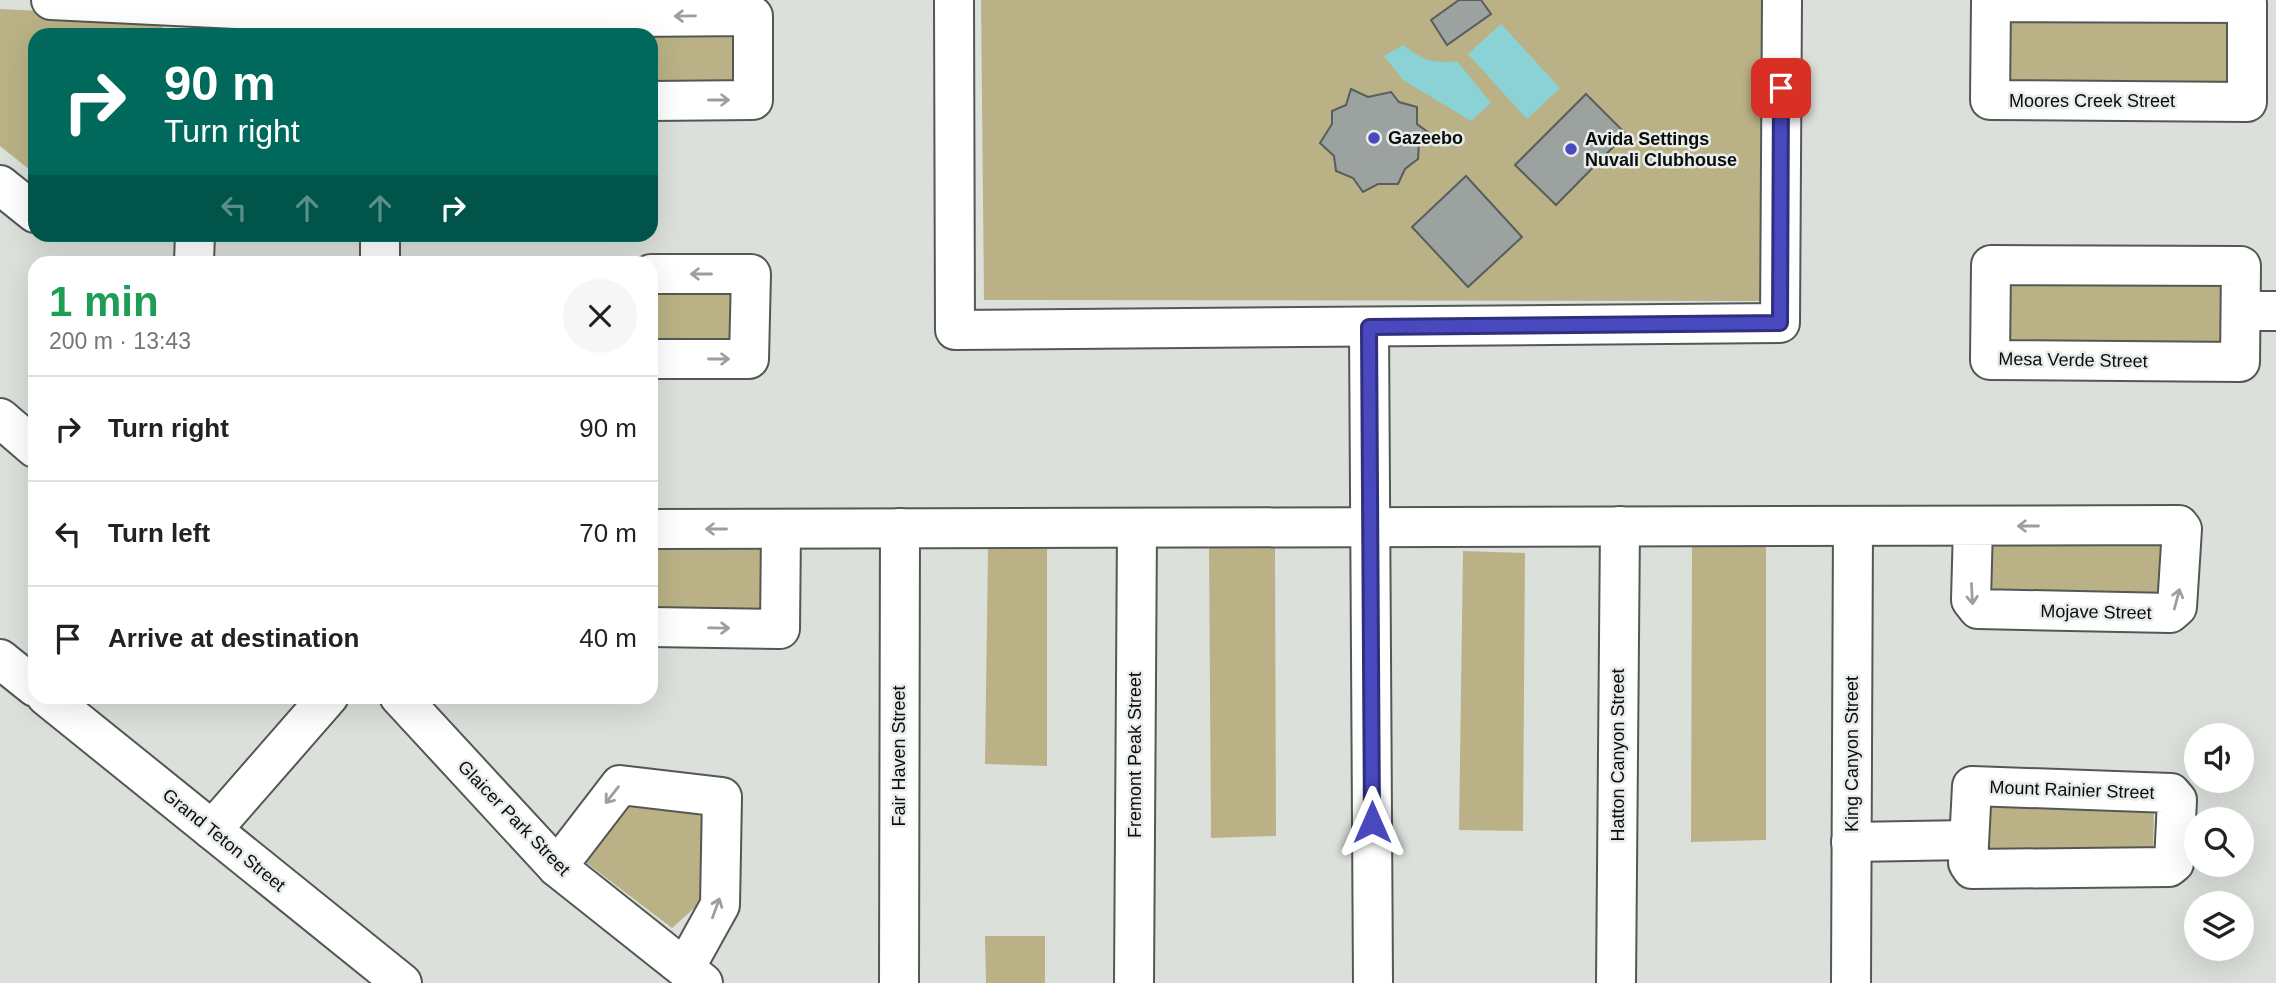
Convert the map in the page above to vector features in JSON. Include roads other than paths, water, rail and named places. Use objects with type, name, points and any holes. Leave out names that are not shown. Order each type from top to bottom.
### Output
[{"type":"street","points":[[51,0],[198,22],[381,17],[504,27],[753,16],[753,100],[658,100]]},
{"type":"street","points":[[954,0],[955,330],[1780,323],[1782,0]]},
{"type":"street","name":"Moores Creek Street","points":[[1991,2],[2247,3],[2262,69],[2247,102],[1990,100],[1991,2]]},
{"type":"street","points":[[0,185],[28,208]]},
{"type":"street","name":"Mesa Verde Street","points":[[1991,265],[2241,267],[2259,311],[2240,362],[1990,360],[1991,265]]},
{"type":"street","points":[[658,274],[751,274],[750,359],[658,359]]},
{"type":"street","points":[[1369,327],[1373,983]]},
{"type":"street","points":[[0,418],[28,442]]},
{"type":"street","name":"Mojave Street","points":[[658,529],[2179,525],[2182,529],[2179,600],[2170,613],[1978,609],[1971,605],[1973,526]]},
{"type":"street","name":"Hatton Canyon Street","points":[[1616,983],[1620,526]]},
{"type":"street","name":"King Canyon Street","points":[[1851,983],[1853,526]]},
{"type":"street","name":"Fair Haven Street","points":[[898,983],[900,528]]},
{"type":"street","name":"Fremont Peak Street","points":[[1134,983],[1137,528]]},
{"type":"street","points":[[658,627],[780,629],[782,529]]},
{"type":"street","points":[[0,659],[28,681]]},
{"type":"street","name":"Grand Teton Street","points":[[56,704],[402,983]]},
{"type":"street","points":[[212,830],[322,704]]},
{"type":"street","name":"Glaicer Park Street","points":[[406,704],[557,867],[694,976]]},
{"type":"street","points":[[557,867],[620,785],[722,797],[720,905],[694,976]]},
{"type":"street","name":"Mount Rainier Street","points":[[1972,786],[2171,793],[2177,800],[2176,857],[2169,867],[1976,870],[1970,868],[1968,863],[1969,840],[1972,786]]},
{"type":"street","points":[[1852,842],[1969,840]]},
{"type":"water","points":[[1501,24],[1560,88],[1527,119],[1468,54]]},
{"type":"water","points":[[1403,45],[1428,60],[1457,61],[1491,103],[1471,121],[1403,80],[1384,56]]},
{"type":"place","name":"Gazeebo","points":[[1374,138]]},
{"type":"place","name":"Avida Settings Nuvali Clubhouse","points":[[1571,149]]}]
